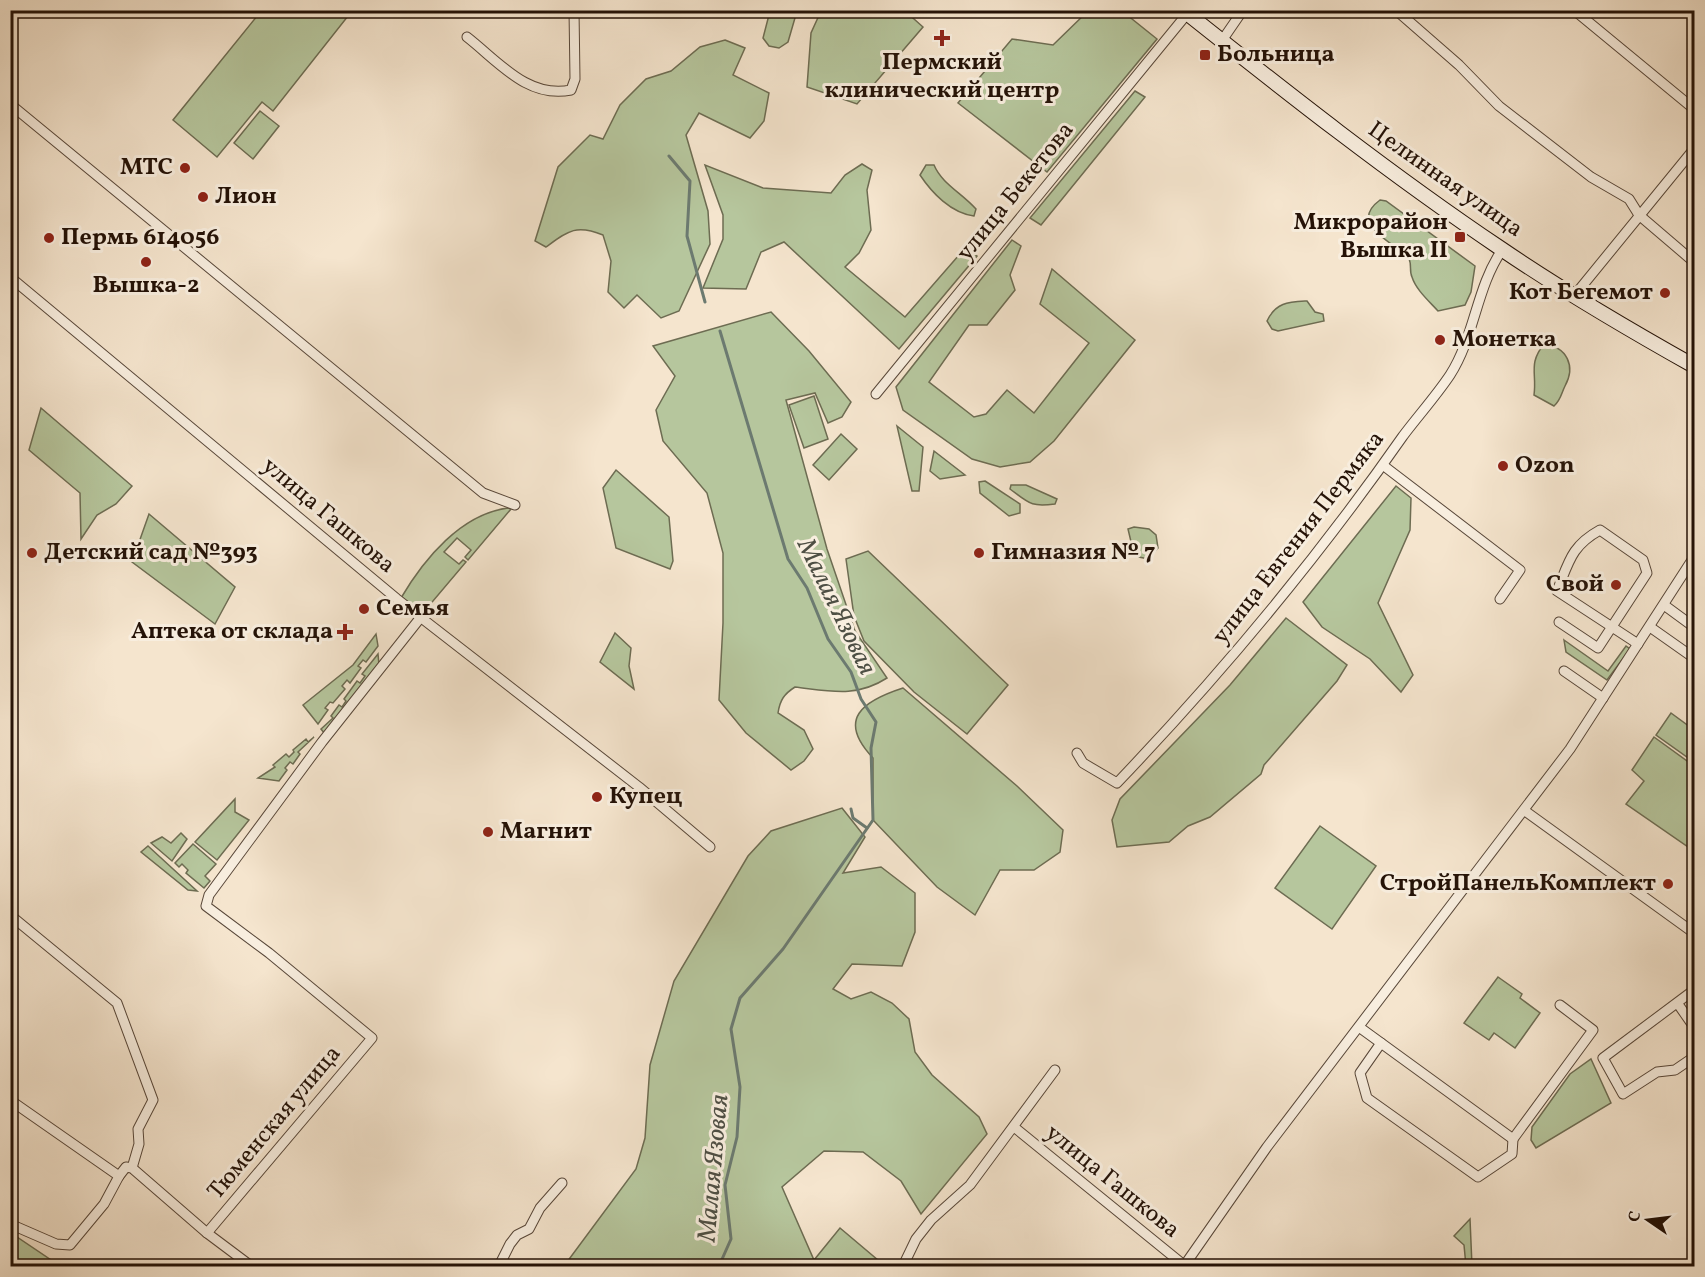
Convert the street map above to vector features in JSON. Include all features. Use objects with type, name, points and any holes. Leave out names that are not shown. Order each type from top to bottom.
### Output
[{"type":"main road","name":"Целинная улица","points":[[1185,12],[1342,135],[1502,250],[1574,296],[1695,366]]},
{"type":"street","points":[[467,38],[527,86],[542,92],[571,90],[575,79],[574,10]]},
{"type":"street","points":[[1221,42],[1243,10]]},
{"type":"street","points":[[1396,10],[1459,65],[1499,106],[1591,177],[1629,199],[1639,215],[1695,262]]},
{"type":"street","points":[[1574,10],[1695,109]]},
{"type":"street","name":"улица Бекетова","points":[[876,394],[1185,12]]},
{"type":"street","points":[[10,104],[191,250],[483,493],[515,505]]},
{"type":"street","points":[[1574,296],[1695,149]]},
{"type":"street","name":"улица Евгения Пермяка","points":[[1077,753],[1083,763],[1117,783],[1186,709],[1286,590],[1384,466],[1450,375],[1466,345],[1490,267],[1502,250]]},
{"type":"street","name":"улица Гашкова","points":[[10,277],[421,618],[639,787],[710,847]]},
{"type":"street","points":[[1384,466],[1520,570],[1500,599]]},
{"type":"street","points":[[1559,622],[1598,648],[1612,628],[1647,573],[1646,566],[1600,530],[1582,540],[1571,557],[1557,591],[1612,628],[1638,645]]},
{"type":"street","points":[[1184,1266],[1267,1147],[1525,811],[1603,698],[1695,557]]},
{"type":"street","points":[[1664,605],[1695,627]]},
{"type":"street","name":"Тюменская улица","points":[[207,1233],[372,1038],[269,953],[206,906],[209,895],[264,820],[421,618]]},
{"type":"street","points":[[1650,627],[1695,658]]},
{"type":"street","points":[[1564,671],[1603,698]]},
{"type":"street","points":[[1525,811],[1695,933]]},
{"type":"street","points":[[10,915],[117,1003],[153,1100],[138,1129],[139,1144],[132,1168]]},
{"type":"street","points":[[1695,990],[1678,1005],[1604,1058],[1623,1094],[1657,1072],[1675,1070],[1695,1058]]},
{"type":"street","points":[[1381,1043],[1360,1073],[1367,1098],[1478,1177],[1512,1154],[1514,1139],[1593,1030],[1560,1005]]},
{"type":"street","points":[[1678,1005],[1695,1027]]},
{"type":"street","points":[[1359,1027],[1514,1139]]},
{"type":"street","points":[[903,1266],[916,1239],[931,1220],[970,1185],[1055,1070]]},
{"type":"street","points":[[10,1100],[119,1176]]},
{"type":"street","name":"улица Гашкова","points":[[1014,1127],[1184,1266]]},
{"type":"street","points":[[10,1224],[56,1244],[70,1245],[104,1204],[126,1167],[132,1168],[207,1233],[251,1266]]},
{"type":"street","points":[[499,1266],[510,1244],[517,1235],[529,1229],[540,1208],[562,1183]]},
{"type":"green space","points":[[262,10],[352,11],[273,111],[262,102],[217,157],[173,120]]},
{"type":"green space","points":[[770,11],[797,11],[788,42],[779,48],[769,46],[763,38]]},
{"type":"green space","points":[[821,11],[905,11],[923,27],[857,104],[807,87],[811,33]]},
{"type":"green space","points":[[1088,11],[1122,11],[1157,39],[1047,172],[958,103],[1012,39],[1053,45]]},
{"type":"green space","points":[[725,40],[745,48],[733,75],[769,93],[764,121],[750,138],[699,113],[686,135],[708,211],[710,244],[679,311],[661,318],[637,295],[624,308],[608,292],[611,261],[603,235],[579,230],[567,233],[546,247],[535,241],[558,167],[590,135],[603,139],[620,105],[646,79],[671,71],[700,47]]},
{"type":"green space","points":[[1135,91],[1145,97],[1041,225],[1030,218]]},
{"type":"green space","points":[[260,111],[279,126],[253,159],[234,143]]},
{"type":"green space","points":[[862,164],[872,170],[867,190],[871,230],[859,253],[845,267],[905,317],[966,247],[977,256],[899,349],[784,242],[761,252],[746,289],[703,288],[723,239],[723,215],[705,165],[763,188],[831,193],[845,175]]},
{"type":"green space","points":[[926,165],[934,165],[947,183],[971,203],[976,209],[974,216],[958,211],[930,189],[920,175]]},
{"type":"green space","points":[[1380,200],[1386,201],[1475,266],[1471,292],[1465,305],[1438,311],[1420,291],[1411,275],[1409,259],[1377,233],[1371,225],[1368,218],[1371,209]]},
{"type":"green space","points":[[1012,240],[1021,246],[1010,275],[1015,290],[987,325],[969,325],[929,382],[974,417],[986,414],[1007,390],[1034,413],[1089,343],[1040,304],[1052,269],[1135,340],[1054,441],[1030,462],[1000,467],[972,459],[903,410],[896,387]]},
{"type":"green space","points":[[1307,301],[1315,312],[1323,314],[1324,321],[1278,331],[1272,329],[1267,321],[1275,310],[1284,304]]},
{"type":"green space","points":[[771,312],[809,351],[851,402],[842,417],[828,423],[815,393],[786,400],[827,549],[855,631],[887,678],[853,691],[795,687],[788,692],[781,701],[778,713],[804,730],[813,749],[804,761],[791,770],[746,733],[719,700],[723,623],[723,553],[707,493],[663,441],[656,410],[675,376],[653,346]]},
{"type":"green space","points":[[1544,344],[1564,353],[1570,371],[1560,399],[1554,406],[1534,395],[1536,357]]},
{"type":"green space","points":[[814,396],[828,439],[804,448],[789,405]]},
{"type":"green space","points":[[41,408],[132,486],[116,504],[97,515],[81,539],[80,493],[29,450]]},
{"type":"green space","points":[[897,426],[923,447],[919,491],[912,491]]},
{"type":"green space","points":[[841,434],[857,449],[829,480],[813,465]]},
{"type":"green space","points":[[934,451],[965,475],[940,479],[930,471]]},
{"type":"green space","points":[[616,470],[669,517],[673,561],[670,569],[616,548],[603,488]]},
{"type":"green space","points":[[985,481],[1020,504],[1020,513],[1009,516],[980,493],[979,482]]},
{"type":"green space","points":[[1011,485],[1026,485],[1057,499],[1055,504],[1031,503],[1010,489]]},
{"type":"green space","points":[[1396,486],[1411,498],[1410,530],[1378,603],[1413,675],[1401,692],[1370,659],[1322,627],[1303,602]]},
{"type":"green space","points":[[511,509],[468,560],[465,557],[471,550],[457,538],[444,552],[459,564],[463,560],[466,562],[422,614],[401,598],[421,568],[460,529],[491,512]]},
{"type":"green space","points":[[149,514],[235,587],[215,624],[132,562]]},
{"type":"green space","points":[[1134,527],[1149,529],[1156,535],[1158,548],[1148,559],[1139,557],[1132,546],[1128,529]]},
{"type":"green space","points":[[868,551],[1008,685],[967,734],[914,692],[864,641],[854,616],[846,559]]},
{"type":"green space","points":[[1286,618],[1347,665],[1337,681],[1264,765],[1261,774],[1210,817],[1188,826],[1169,842],[1117,847],[1112,820],[1120,799],[1230,685]]},
{"type":"green space","points":[[615,633],[631,648],[629,666],[634,689],[600,662]]},
{"type":"green space","points":[[376,634],[378,646],[366,662],[363,660],[358,666],[361,668],[350,683],[347,680],[342,686],[345,689],[333,703],[330,702],[325,708],[328,710],[318,724],[303,705],[353,665]]},
{"type":"green space","points":[[1564,640],[1608,671],[1626,646],[1630,649],[1607,680],[1566,652]]},
{"type":"green space","points":[[378,654],[379,665],[325,734],[321,729],[333,718],[331,716],[339,705],[342,707],[346,701],[344,699],[357,681],[360,683],[365,676],[362,674]]},
{"type":"green space","points":[[903,688],[1017,786],[1063,830],[1060,852],[1034,870],[1000,870],[975,915],[937,887],[873,820],[873,758],[856,732],[856,722],[859,713],[866,706],[876,699]]},
{"type":"green space","points":[[1671,713],[1694,730],[1694,762],[1656,735]]},
{"type":"green space","points":[[314,737],[298,752],[300,754],[293,764],[290,762],[285,768],[287,770],[279,781],[258,778],[275,767],[273,765],[286,754],[289,757],[294,752],[293,750],[306,739],[308,742]]},
{"type":"green space","points":[[1654,737],[1694,766],[1694,851],[1626,804],[1644,781],[1632,770]]},
{"type":"green space","points":[[235,799],[235,812],[249,820],[217,860],[195,842]]},
{"type":"green space","points":[[842,808],[865,837],[843,873],[881,867],[915,893],[915,932],[902,966],[852,964],[833,989],[851,999],[871,992],[892,1003],[909,1019],[915,1052],[932,1075],[979,1117],[987,1134],[921,1214],[901,1181],[863,1152],[824,1151],[782,1187],[814,1260],[840,1228],[885,1266],[564,1266],[636,1169],[645,1138],[650,1065],[674,981],[748,856],[771,831]]},
{"type":"green space","points":[[1320,826],[1376,866],[1332,929],[1275,888]]},
{"type":"green space","points":[[181,833],[187,839],[172,861],[151,843],[162,837],[171,843]]},
{"type":"green space","points":[[193,844],[216,864],[205,876],[210,881],[204,888],[186,873],[188,870],[182,864],[179,867],[175,863]]},
{"type":"green space","points":[[148,846],[197,891],[188,890],[141,852]]},
{"type":"green space","points":[[1498,977],[1522,994],[1520,998],[1540,1013],[1515,1048],[1494,1033],[1489,1040],[1464,1023]]},
{"type":"green space","points":[[1591,1059],[1611,1103],[1536,1148],[1531,1140],[1532,1127],[1570,1074]]},
{"type":"green space","points":[[1470,1219],[1472,1266],[1466,1266],[1464,1245],[1454,1236]]},
{"type":"green space","points":[[11,1233],[60,1266],[11,1266]]},
{"type":"waterway","points":[[669,156],[690,181],[687,236],[705,302]]},
{"type":"waterway","name":"Малая Язовая","points":[[719,1266],[731,1239],[725,1185],[737,1137],[740,1087],[731,1029],[740,998],[783,949],[873,820],[871,748],[876,722],[861,699],[851,672],[828,639],[807,588],[788,559],[720,331]]},
{"type":"waterway","name":"Малая Язовая","points":[[851,809],[853,818],[867,828]]},
{"type":"place","name":"Пермский клинический центр","points":[[942,38]]},
{"type":"place","name":"Больница","points":[[1205,55]]},
{"type":"place","name":"МТС","points":[[185,168]]},
{"type":"place","name":"Лион","points":[[203,197]]},
{"type":"place","name":"Микрорайон Вышка II","points":[[1460,237]]},
{"type":"place","name":"Пермь 614056","points":[[49,238]]},
{"type":"place","name":"Вышка-2","points":[[146,262]]},
{"type":"place","name":"Кот Бегемот","points":[[1665,293]]},
{"type":"place","name":"Монетка","points":[[1440,340]]},
{"type":"place","name":"Ozon","points":[[1503,466]]},
{"type":"place","name":"Детский сад №393","points":[[32,553]]},
{"type":"place","name":"Гимназия № 7","points":[[979,553]]},
{"type":"place","name":"Свой","points":[[1616,585]]},
{"type":"place","name":"Семья","points":[[364,609]]},
{"type":"place","name":"Аптека от склада","points":[[345,632]]},
{"type":"place","name":"Купец","points":[[597,797]]},
{"type":"place","name":"Магнит","points":[[488,832]]},
{"type":"place","name":"СтройПанельКомплект","points":[[1668,884]]}]
